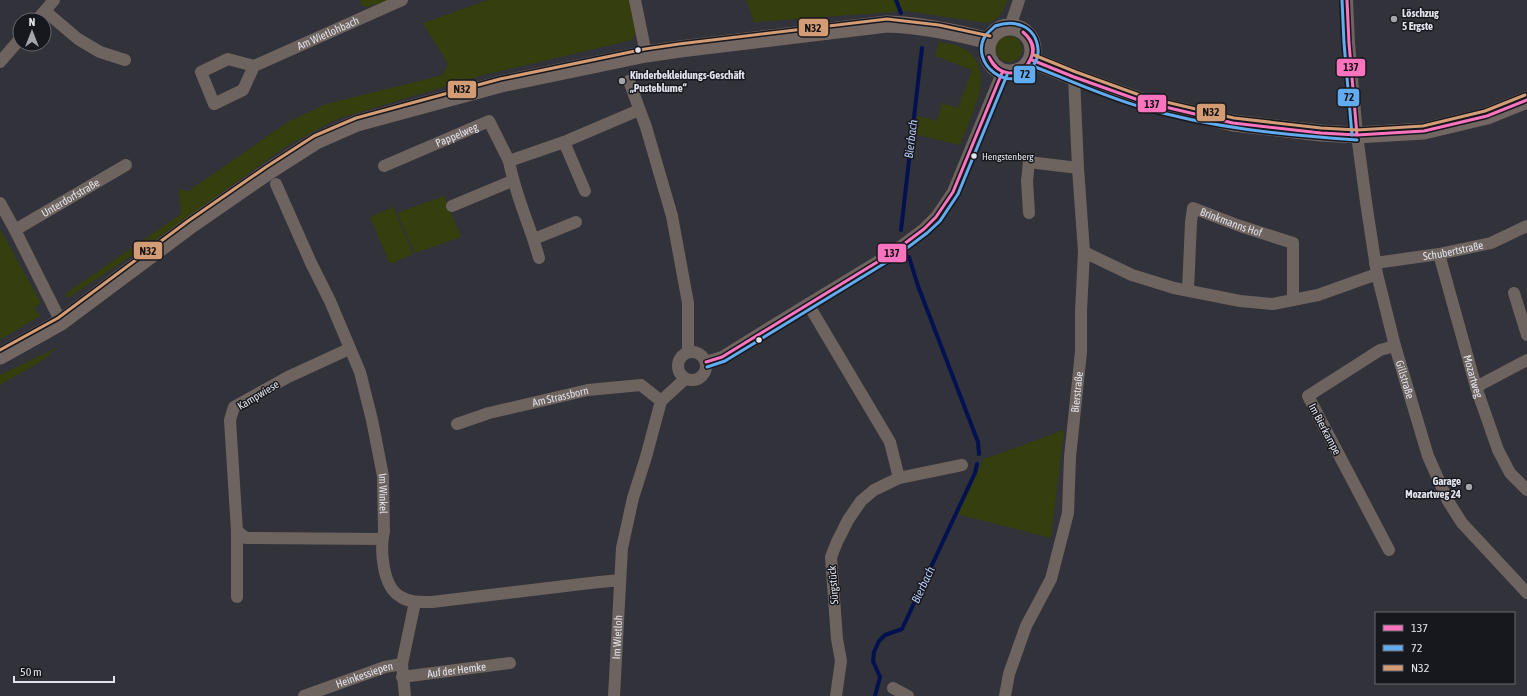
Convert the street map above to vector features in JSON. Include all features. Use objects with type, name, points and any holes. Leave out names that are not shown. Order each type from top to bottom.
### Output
[{"type":"main road","points":[[0,356],[61,322],[191,225],[268,171],[316,141],[357,123],[501,84],[646,54],[860,26],[887,24],[912,25],[989,41]]},
{"type":"main road","points":[[1010,27],[1019,29],[1027,34],[1032,42],[1034,51],[1032,60],[1025,69],[1014,74],[1002,73],[996,69],[990,63],[987,56],[989,41],[997,31],[1010,27]]},
{"type":"main road","points":[[1032,60],[1144,102],[1233,123],[1321,133],[1358,134],[1424,131],[1487,116],[1527,100]]},
{"type":"street","points":[[44,12],[54,0]]},
{"type":"street","name":"Am Wietlohbach","points":[[254,66],[402,0]]},
{"type":"street","points":[[635,0],[646,54]]},
{"type":"street","points":[[1010,27],[1019,0]]},
{"type":"street","name":"Gillstraße","points":[[1347,0],[1349,43],[1358,134],[1376,269],[1395,346],[1428,456],[1448,501],[1462,523],[1527,593]]},
{"type":"street","points":[[52,23],[100,52],[125,60]]},
{"type":"street","points":[[0,62],[12,48]]},
{"type":"street","points":[[706,362],[722,357],[908,241],[936,217],[953,192],[1002,73]]},
{"type":"street","name":"Bierstraße","points":[[1005,696],[1009,674],[1026,626],[1051,579],[1068,513],[1070,457],[1081,352],[1081,311],[1084,252],[1074,77]]},
{"type":"street","points":[[629,81],[646,127],[672,216],[688,303],[688,352]]},
{"type":"street","points":[[509,161],[564,142],[639,110]]},
{"type":"street","name":"Pappelweg","points":[[384,166],[489,121],[509,161],[512,181],[534,239],[539,258]]},
{"type":"street","points":[[564,142],[584,191]]},
{"type":"street","points":[[1029,213],[1027,181],[1029,162],[1078,168]]},
{"type":"street","name":"Unterdorfstraße","points":[[15,230],[126,165]]},
{"type":"street","points":[[452,206],[512,181]]},
{"type":"street","name":"Im Winkel","points":[[276,184],[330,301],[362,379],[372,420],[382,476],[384,531],[382,539],[384,570],[390,585],[400,597],[415,602],[432,602],[620,580]]},
{"type":"street","points":[[0,203],[61,322]]},
{"type":"street","name":"Brinkmanns Hof","points":[[1188,290],[1193,208],[1240,226],[1293,243],[1293,300]]},
{"type":"street","points":[[534,239],[576,222]]},
{"type":"street","name":"Schubertstraße","points":[[1376,269],[1491,243],[1527,226]]},
{"type":"street","points":[[1084,252],[1132,275],[1174,288],[1240,301],[1273,304],[1318,295],[1376,269]]},
{"type":"street","name":"Mozartweg","points":[[1439,254],[1476,387],[1504,465],[1527,490]]},
{"type":"street","points":[[1514,293],[1527,335]]},
{"type":"street","points":[[808,304],[890,442],[899,478]]},
{"type":"street","name":"Im Bierkampe","points":[[1389,550],[1308,396],[1380,350],[1395,346]]},
{"type":"street","name":"Kampwiese","points":[[237,597],[237,531],[230,420],[234,407],[288,377],[349,349]]},
{"type":"street","points":[[688,352],[700,354],[706,362],[706,369],[703,376],[697,379],[690,380],[685,378],[680,373],[678,367],[678,361],[682,355],[688,352]]},
{"type":"street","points":[[1476,387],[1527,360]]},
{"type":"street","points":[[661,401],[685,378]]},
{"type":"street","name":"Am Strassborn","points":[[457,424],[489,413],[588,390],[641,385],[661,401]]},
{"type":"street","name":"Im Wietloh","points":[[614,696],[622,548],[630,512],[661,401]]},
{"type":"street","name":"Sürgstück","points":[[836,696],[841,661],[836,639],[831,557],[836,542],[848,520],[861,500],[874,490],[899,478],[962,465]]},
{"type":"street","points":[[237,531],[246,538],[382,539]]},
{"type":"street","points":[[405,696],[402,677],[402,664],[415,602]]},
{"type":"street","name":"Heinkessiepen","points":[[304,696],[386,667],[402,664]]},
{"type":"street","name":"Auf der Hemke","points":[[402,677],[510,664]]},
{"type":"street","points":[[893,688],[908,696]]},
{"type":"green space","points":[[360,0],[391,0],[380,5],[373,4],[370,7],[362,6]]},
{"type":"green space","points":[[488,0],[629,0],[636,33],[632,40],[483,75],[337,119],[288,145],[151,243],[68,298],[65,294],[181,214],[179,188],[187,192],[288,122],[326,104],[443,75],[448,64],[423,23]]},
{"type":"green space","points":[[746,0],[1008,0],[998,17],[987,23],[907,11],[754,22]]},
{"type":"green space","points":[[1009,36],[1018,40],[1022,49],[1018,58],[1009,62],[1000,58],[996,49],[1000,40]]},
{"type":"green space","points":[[939,42],[953,44],[960,47],[972,55],[979,66],[981,78],[979,92],[960,145],[915,133],[917,116],[937,121],[942,103],[958,108],[972,70],[935,56]]},
{"type":"green space","points":[[444,196],[461,237],[415,253],[397,213]]},
{"type":"green space","points":[[393,207],[413,254],[390,264],[370,217]]},
{"type":"green space","points":[[0,229],[41,303],[34,308],[40,316],[0,340]]},
{"type":"green space","points":[[58,347],[43,360],[0,385],[0,375]]},
{"type":"green space","points":[[1064,430],[1051,538],[957,514],[984,459]]},
{"type":"waterway","name":"Bierbach","points":[[896,0],[901,13]]},
{"type":"waterway","name":"Bierbach","points":[[901,230],[922,48]]},
{"type":"waterway","name":"Bierbach","points":[[909,257],[918,286],[978,442],[979,454]]},
{"type":"waterway","name":"Bierbach","points":[[875,696],[880,677],[873,661],[874,652],[879,641],[885,635],[902,629],[975,473],[977,464]]},
{"type":"transit line","name":"72","points":[[1342,0],[1352,135]]},
{"type":"transit line","name":"137","points":[[1347,0],[1357,135]]},
{"type":"transit line","name":"N32","points":[[0,350],[58,318],[188,221],[266,167],[314,136],[356,118],[500,79],[645,49],[679,44],[887,19],[939,25],[990,36]]},
{"type":"transit line","name":"72","points":[[994,27],[985,36],[982,47],[982,57],[987,66],[994,73],[1003,77],[1013,79],[1022,76],[1031,69],[1037,57],[1038,49],[1033,35],[1029,30],[1017,24],[1010,23],[995,26]]},
{"type":"transit line","name":"137","points":[[1023,32],[1028,36],[1033,45],[1033,54],[1025,68]]},
{"type":"transit line","name":"137","points":[[1023,32],[1030,41],[1033,50],[1031,59],[1025,68]]},
{"type":"transit line","name":"N32","points":[[1034,55],[1145,97],[1234,118],[1321,128],[1357,130],[1423,126],[1485,111],[1525,95]]},
{"type":"transit line","name":"137","points":[[989,57],[999,70],[1015,73]]},
{"type":"transit line","name":"137","points":[[989,57],[993,65],[1002,72],[1015,73]]},
{"type":"transit line","name":"137","points":[[1032,60],[1144,102],[1233,123],[1321,133],[1357,135],[1424,131],[1487,116],[1527,100]]},
{"type":"transit line","name":"72","points":[[1030,65],[1113,98],[1167,114],[1248,130],[1357,140]]},
{"type":"transit line","name":"137","points":[[706,362],[722,357],[892,253],[924,229],[936,217],[953,192],[1002,73]]},
{"type":"transit line","name":"72","points":[[707,367],[725,361],[895,257],[927,233],[940,221],[958,194],[1007,75]]},
{"type":"place","name":"Löschzug 5 Ergste","points":[[1394,19]]},
{"type":"place","name":"Kinderbekleidungs-Geschäft „Pusteblume“","points":[[622,81]]},
{"type":"place","name":"Hengstenberg","points":[[974,156]]},
{"type":"place","name":"Garage Mozartweg 24","points":[[1469,487]]}]
